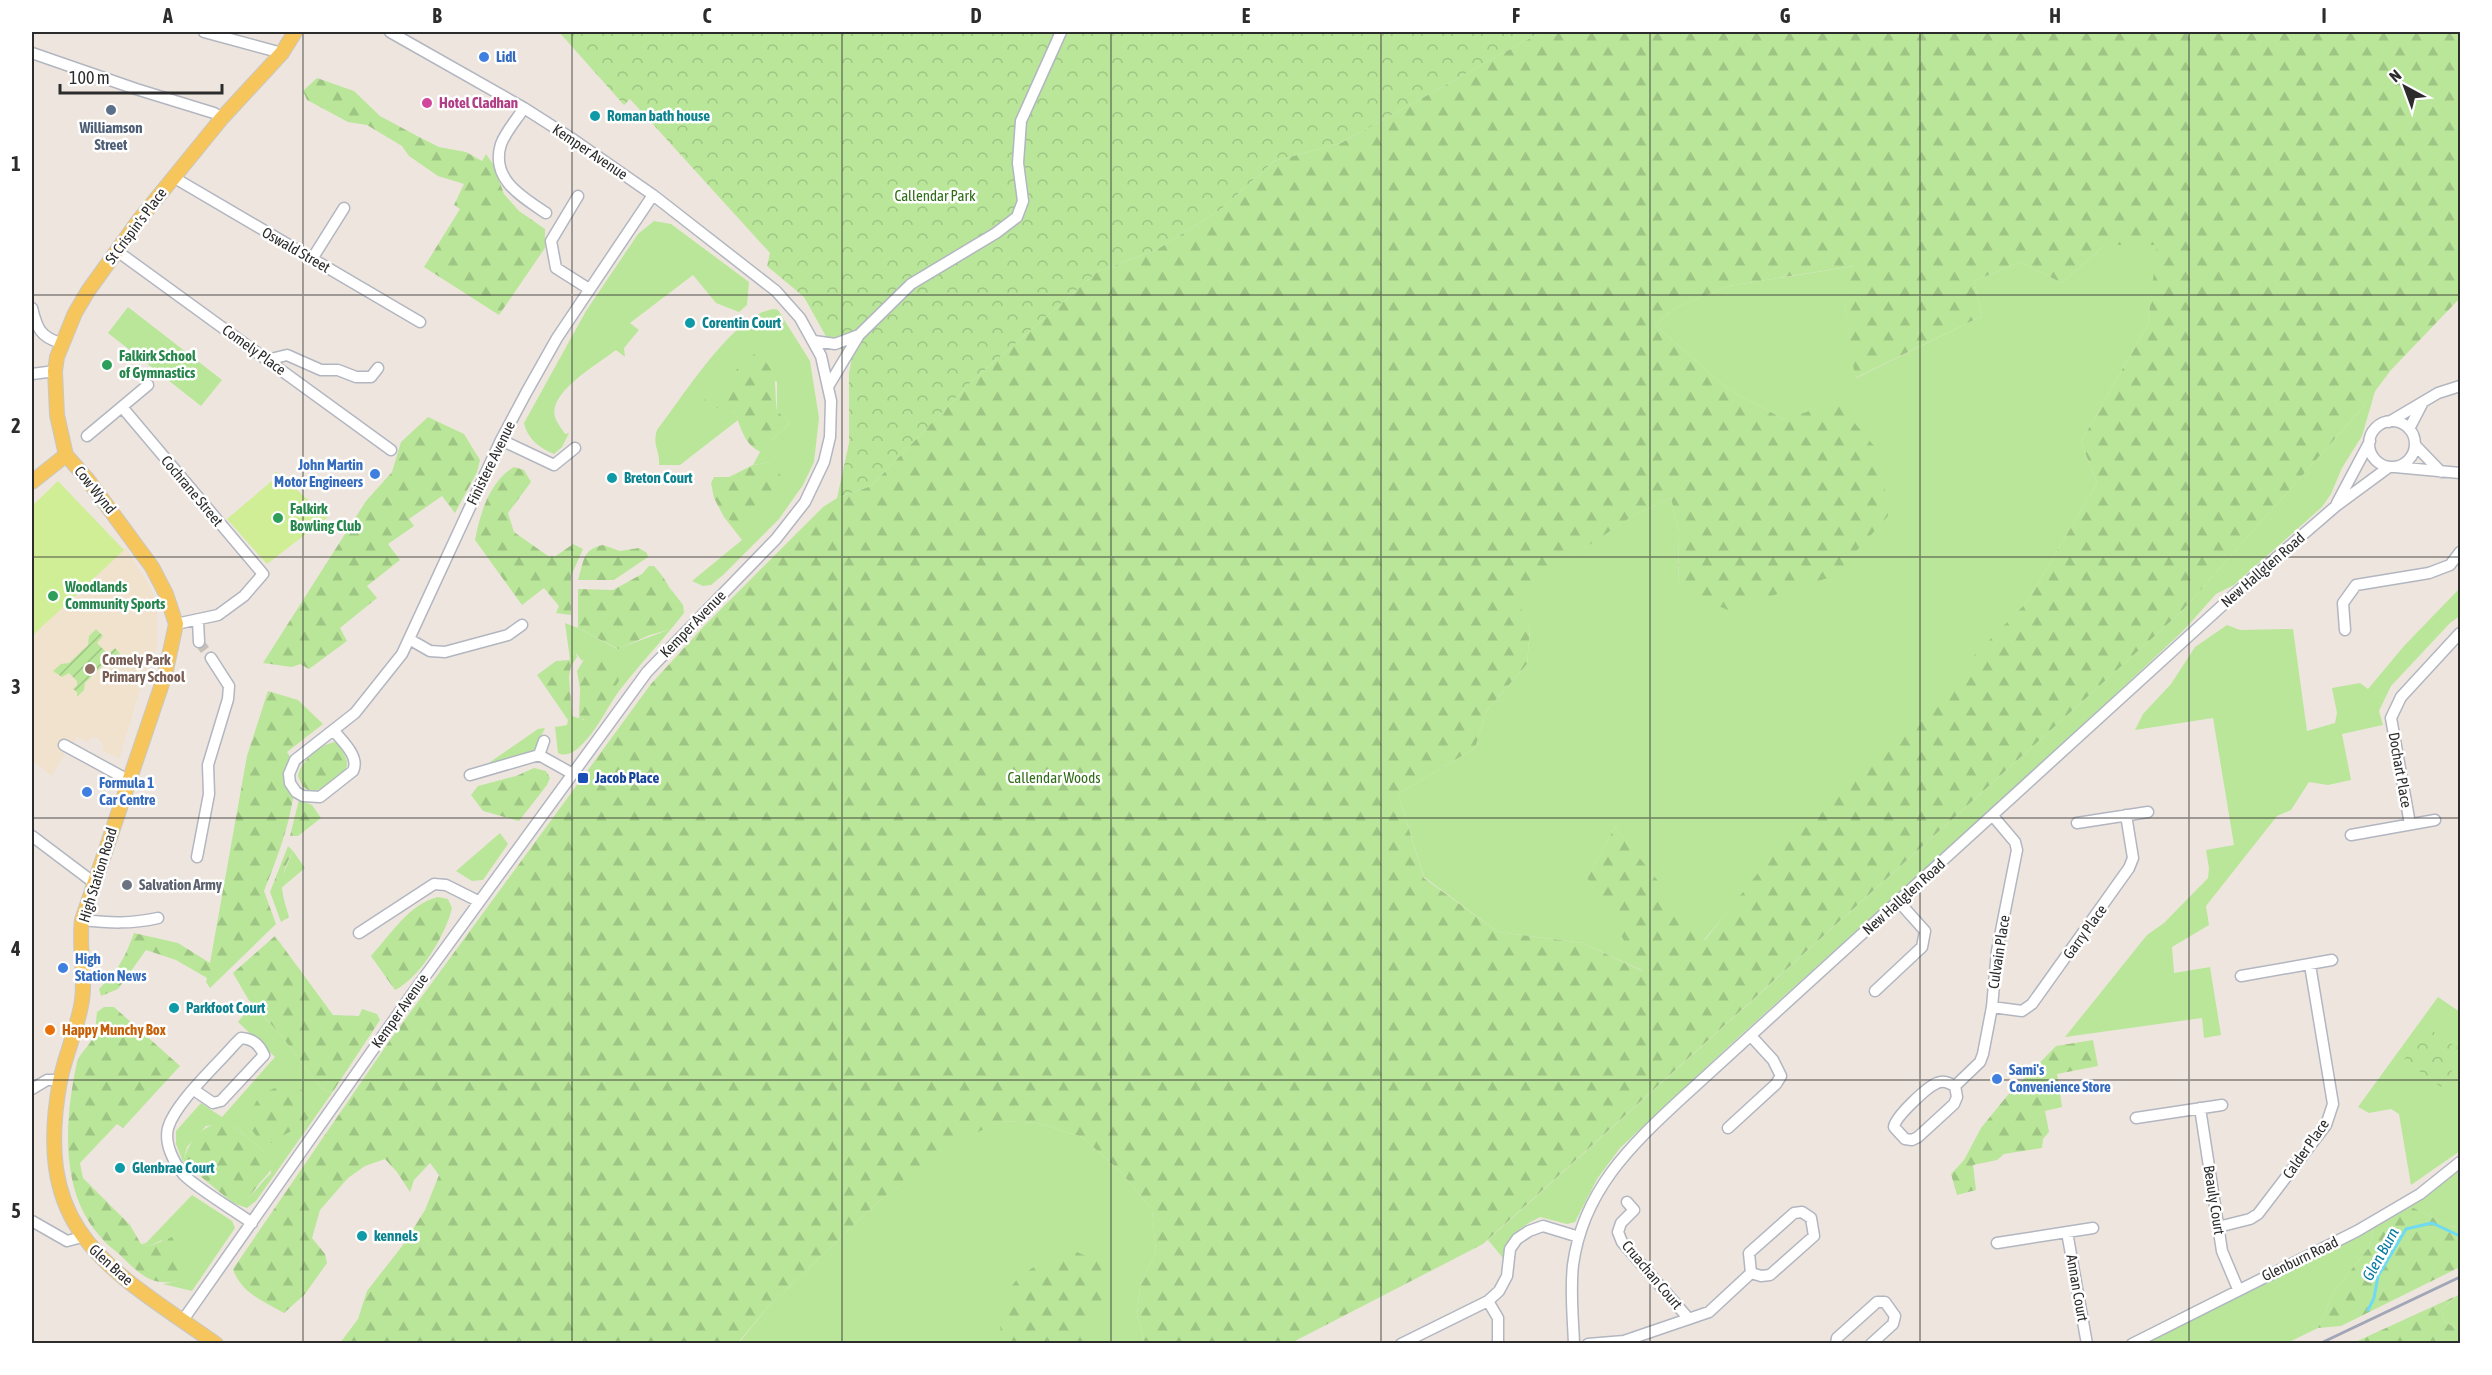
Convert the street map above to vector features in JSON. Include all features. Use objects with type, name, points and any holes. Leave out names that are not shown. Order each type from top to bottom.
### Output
[{"type":"main road","name":"St Crispin's Place","points":[[61,343],[88,291],[117,251],[173,177],[222,118],[282,53],[295,32]]},
{"type":"main road","name":"Cow Wynd","points":[[61,343],[55,371],[57,414],[66,455],[88,480],[147,560],[166,594],[176,624]]},
{"type":"main road","points":[[32,482],[66,455]]},
{"type":"main road","name":"High Station Road","points":[[61,1080],[81,1005],[80,935],[82,920],[165,675],[176,624]]},
{"type":"main road","name":"Glen Brae","points":[[61,1080],[55,1128],[57,1177],[69,1215],[82,1238],[94,1252],[125,1279],[216,1344]]},
{"type":"street","points":[[204,32],[282,53]]},
{"type":"street","name":"Kemper Avenue","points":[[183,1320],[478,901],[647,672],[776,539],[805,502],[824,462],[830,436],[829,385],[821,356],[800,318],[776,291],[653,195],[524,108],[390,32]]},
{"type":"street","points":[[829,385],[859,335],[911,284],[996,233],[1017,217],[1023,201],[1018,163],[1021,121],[1061,32]]},
{"type":"street","points":[[32,53],[214,113],[222,118]]},
{"type":"street","points":[[524,108],[502,142],[499,156],[507,184],[546,213]]},
{"type":"street","name":"Oswald Street","points":[[173,177],[420,322]]},
{"type":"street","name":"Finistere Avenue","points":[[334,731],[355,758],[356,765],[353,771],[320,796],[310,798],[296,792],[290,783],[289,774],[292,765],[334,731],[372,695],[402,654],[501,440],[541,365],[653,195]]},
{"type":"street","points":[[578,196],[550,241],[556,268],[589,289]]},
{"type":"street","points":[[312,259],[344,208]]},
{"type":"street","name":"Comely Place","points":[[117,251],[391,450]]},
{"type":"street","points":[[32,308],[37,330],[43,336],[61,343]]},
{"type":"street","points":[[814,341],[835,344],[859,335]]},
{"type":"street","points":[[267,360],[287,355],[321,370],[338,370],[356,377],[371,377],[378,368]]},
{"type":"street","points":[[32,374],[55,371]]},
{"type":"street","points":[[87,436],[148,385]]},
{"type":"street","points":[[2460,386],[2438,393],[2378,427],[2370,441],[2373,457],[2382,465],[2460,473]]},
{"type":"street","points":[[2409,429],[2423,402]]},
{"type":"street","name":"Cochrane Street","points":[[122,407],[263,574],[244,596],[218,615],[198,620]]},
{"type":"street","points":[[2388,422],[2400,423],[2409,429],[2415,446],[2441,472]]},
{"type":"street","points":[[501,440],[554,465],[575,448]]},
{"type":"street","name":"New Hallglen Road","points":[[2336,506],[2370,441]]},
{"type":"street","points":[[2392,467],[2407,462],[2415,446]]},
{"type":"street","name":"New Hallglen Road","points":[[1574,1344],[1573,1265],[1579,1237],[1595,1197],[1618,1160],[1651,1126],[2247,583],[2336,506],[2392,467]]},
{"type":"street","points":[[2345,630],[2343,603],[2356,585],[2429,573],[2450,566],[2460,552]]},
{"type":"street","points":[[176,624],[198,620],[199,642]]},
{"type":"street","points":[[409,639],[430,651],[445,651],[508,635],[522,625]]},
{"type":"street","name":"Dochart Place","points":[[2410,824],[2391,718],[2401,697],[2460,633]]},
{"type":"street","points":[[197,857],[209,794],[207,765],[228,699],[229,686],[211,658]]},
{"type":"street","points":[[539,755],[544,741]]},
{"type":"street","points":[[63,745],[130,781]]},
{"type":"street","points":[[470,775],[539,755],[573,774]]},
{"type":"street","points":[[2078,823],[2148,812]]},
{"type":"street","name":"Garry Place","points":[[1992,1007],[2022,1011],[2032,1004],[2121,881],[2133,858],[2126,815]]},
{"type":"street","name":"Culvain Place","points":[[1955,1086],[1980,1062],[1992,1007],[1997,951],[2017,850],[2015,842],[1993,816]]},
{"type":"street","points":[[2350,835],[2435,820]]},
{"type":"street","points":[[32,836],[93,882]]},
{"type":"street","points":[[359,933],[434,884],[446,885],[478,901]]},
{"type":"street","points":[[1875,991],[1922,947],[1925,931],[1899,902]]},
{"type":"street","points":[[82,920],[134,924],[158,918]]},
{"type":"street","points":[[2241,976],[2332,960]]},
{"type":"street","name":"Calder Place","points":[[2218,1227],[2250,1219],[2258,1214],[2325,1125],[2330,1115],[2333,1104],[2310,964]]},
{"type":"street","points":[[1728,1128],[1776,1084],[1781,1076],[1773,1060],[1751,1036]]},
{"type":"street","points":[[194,1090],[213,1102],[221,1101],[264,1055],[260,1046],[250,1039],[241,1038],[194,1090],[177,1109],[168,1129],[167,1142],[171,1154],[184,1175],[252,1223]]},
{"type":"street","points":[[32,1089],[47,1080],[61,1080]]},
{"type":"street","name":"Culvain Place","points":[[1945,1082],[1955,1086],[1957,1097],[1954,1104],[1918,1137],[1912,1140],[1905,1139],[1894,1127],[1898,1116],[1936,1083],[1945,1082]]},
{"type":"street","points":[[2136,1118],[2222,1105]]},
{"type":"street","name":"Beauly Court","points":[[2200,1108],[2222,1251],[2238,1289]]},
{"type":"street","name":"Glenburn Road","points":[[2132,1344],[2357,1231],[2420,1194],[2460,1162]]},
{"type":"street","name":"Cruachan Court","points":[[1627,1202],[1634,1210],[1621,1223],[1618,1232],[1622,1242],[1689,1319]]},
{"type":"street","points":[[1802,1212],[1811,1218],[1814,1236],[1770,1275],[1761,1276],[1751,1273],[1749,1253],[1794,1213],[1802,1212]]},
{"type":"street","points":[[32,1221],[67,1240],[82,1238]]},
{"type":"street","points":[[1401,1344],[1488,1301],[1499,1291],[1507,1276],[1510,1249],[1528,1230],[1543,1226],[1579,1237]]},
{"type":"street","points":[[1996,1243],[2093,1228]]},
{"type":"street","name":"Annan Court","points":[[2067,1232],[2087,1344]]},
{"type":"street","points":[[1588,1344],[1624,1341],[1708,1312],[1751,1273]]},
{"type":"street","points":[[1488,1301],[1498,1318],[1498,1344]]},
{"type":"street","points":[[1836,1344],[1837,1338],[1877,1302],[1885,1302],[1895,1316],[1893,1324],[1871,1344]]},
{"type":"shaded area","name":"Comely Park Primary School","points":[[126,548],[152,590],[157,610],[157,645],[139,693],[119,759],[102,750],[103,744],[97,738],[92,737],[87,742],[77,737],[73,743],[66,740],[60,751],[65,753],[52,776],[32,761],[32,636]]},
{"type":"green space","name":"Callendar Park","points":[[559,32],[1541,32],[1341,143],[1274,161],[1220,210],[1156,250],[1097,272],[972,381],[871,486],[837,498],[849,443],[849,373],[852,357],[828,340],[804,297],[767,266],[770,253],[630,99],[624,105]]},
{"type":"green space","name":"Callendar Woods","points":[[1541,32],[2460,32],[2460,298],[2391,370],[2364,406],[2180,613],[1483,1244],[1291,1343],[1145,1343],[1137,1315],[1140,1286],[1156,1252],[1152,1210],[1121,1172],[1082,1137],[1038,1123],[1000,1121],[976,1133],[880,1200],[767,1308],[738,1343],[340,1343],[358,1319],[367,1291],[403,1245],[425,1210],[439,1175],[430,1163],[414,1180],[410,1192],[385,1159],[365,1166],[348,1178],[320,1210],[312,1238],[325,1254],[327,1263],[305,1294],[284,1313],[247,1290],[233,1269],[390,1040],[651,684],[705,625],[823,507],[837,498],[871,486],[972,381],[1097,272],[1156,250],[1220,210],[1274,161],[1341,143]],"holes":[[[2105,245],[2157,245],[2148,324],[2081,442],[2097,483],[2027,602],[1954,676],[1808,810],[1705,940],[1615,827],[1587,878],[1642,971],[1583,943],[1498,932],[1424,878],[1398,794],[1475,748],[1487,710],[1527,664],[1530,628],[1515,595],[1631,517],[1671,498],[1679,533],[1678,590],[1728,610],[1834,576],[1888,516],[1880,453],[1836,401],[1785,420],[1728,389],[1655,325],[1675,308],[1729,286],[1853,266],[1845,308],[1855,378],[1982,316],[1974,281],[2020,262],[2062,283]]]},
{"type":"green space","points":[[317,78],[354,91],[380,116],[439,147],[466,152],[482,161],[486,154],[493,164],[504,194],[519,211],[545,229],[545,248],[499,315],[424,267],[460,209],[454,205],[464,184],[438,176],[409,156],[402,146],[367,125],[348,122],[307,100],[303,91]]},
{"type":"green space","points":[[654,221],[671,224],[749,282],[747,305],[739,312],[716,303],[693,275],[630,323],[639,330],[624,348],[625,357],[616,350],[566,389],[555,408],[555,417],[565,434],[569,433],[562,447],[554,454],[543,449],[534,442],[524,423],[586,311],[638,234]]},
{"type":"green space","points":[[2158,244],[2148,324],[2081,442],[2097,483],[2027,602],[1735,903],[1704,940],[1615,827],[1587,878],[1643,971],[1583,943],[1498,932],[1424,877],[1398,794],[1475,748],[1487,710],[1527,664],[1530,628],[1514,595],[1631,517],[1671,498],[1679,533],[1678,590],[1785,420],[1728,389],[1655,325],[1675,308],[1729,286],[1854,266],[1845,308],[1856,378],[1982,316],[1974,281],[2020,262],[2062,283],[2105,245]]},
{"type":"green space","points":[[128,307],[222,380],[201,406],[108,333]]},
{"type":"green space","points":[[778,310],[810,361],[819,418],[814,462],[803,485],[779,519],[723,575],[711,585],[703,586],[692,581],[742,540],[724,517],[733,522],[771,462],[753,465],[760,452],[765,452],[773,439],[790,423],[777,411],[777,382],[741,365],[711,407],[725,408],[735,412],[738,420],[680,465],[659,465],[655,440],[657,430],[726,341],[742,325],[758,314]]},
{"type":"green space","points":[[757,352],[773,373],[777,411],[790,423],[773,439],[765,453],[749,443],[735,412],[703,403],[709,390],[722,387],[729,382],[741,364]]},
{"type":"green space","points":[[2376,388],[2362,436],[2322,507],[2234,585],[2216,594],[2184,630],[2069,738],[1731,1044],[1620,1148],[1597,1179],[1575,1222],[1567,1224],[1540,1217],[1527,1224],[1511,1238],[1503,1258],[1488,1240],[2180,613],[2364,406]]},
{"type":"green space","points":[[428,417],[464,434],[480,460],[477,472],[455,513],[442,496],[409,519],[414,526],[388,544],[400,560],[367,586],[377,598],[340,628],[347,641],[309,669],[300,664],[292,667],[263,663],[366,501],[392,472],[401,442]]},
{"type":"green space","points":[[771,462],[784,480],[779,500],[755,520],[733,522],[724,517],[714,498],[711,483],[714,477],[729,477],[753,465]]},
{"type":"green space","points":[[514,467],[524,470],[531,482],[508,513],[514,532],[548,556],[556,556],[573,544],[583,549],[571,576],[571,615],[556,613],[559,606],[544,588],[522,605],[475,540],[483,509],[492,489]]},
{"type":"green space","name":"Falkirk Bowling Club","points":[[275,471],[328,517],[267,564],[227,519],[273,480]]},
{"type":"green space","name":"Woodlands Community Sports","points":[[58,481],[124,550],[32,636],[32,506]]},
{"type":"green space","points":[[603,545],[620,551],[639,548],[647,553],[648,557],[614,580],[578,580],[587,553]]},
{"type":"green space","points":[[649,566],[654,566],[662,576],[675,600],[676,615],[668,630],[618,649],[578,628],[578,589],[613,590],[642,574]]},
{"type":"green space","points":[[670,588],[683,605],[684,613],[619,691],[596,727],[579,748],[567,754],[558,753],[555,727],[567,725],[572,716],[584,720],[585,658],[582,661],[576,653],[569,652],[565,623],[617,649],[668,630],[675,603]]},
{"type":"green space","points":[[2460,588],[2460,616],[2450,623],[2391,686],[2379,711],[2383,725],[2342,734],[2351,780],[2328,785],[2309,782],[2291,810],[2277,816],[2206,906],[2209,925],[2172,947],[2174,973],[2210,967],[2221,1035],[2204,1038],[2202,1018],[2065,1037],[2147,935],[2164,923],[2208,878],[2206,850],[2234,845],[2213,718],[2135,730],[2143,714],[2171,684],[2195,647],[2227,625],[2240,630],[2293,629],[2307,731],[2335,723],[2337,713],[2332,688],[2360,683],[2368,689],[2404,646]]},
{"type":"green space","points":[[96,629],[103,636],[97,643],[108,654],[115,648],[121,655],[113,663],[105,663],[85,683],[84,690],[77,697],[77,692],[73,689],[77,681],[69,673],[62,677],[53,671],[61,664],[69,663],[88,645],[89,636]]},
{"type":"green space","points":[[569,652],[576,653],[577,657],[571,666],[569,677],[572,716],[568,720],[537,675],[556,661],[570,660]]},
{"type":"green space","points":[[592,656],[613,668],[619,681],[597,712],[586,719],[579,719],[580,688],[577,671],[585,658]]},
{"type":"green space","points":[[268,691],[298,700],[323,724],[287,752],[293,765],[293,801],[276,861],[264,891],[276,924],[210,988],[206,982],[207,978],[176,960],[146,950],[118,989],[101,996],[99,989],[120,963],[134,933],[178,943],[210,963],[247,756]]},
{"type":"green space","points":[[545,728],[532,754],[483,767],[538,729]]},
{"type":"green space","points":[[334,742],[338,744],[346,757],[345,769],[337,778],[320,789],[311,791],[303,787],[298,776],[307,759],[317,750]]},
{"type":"green space","points":[[534,768],[546,771],[550,778],[519,821],[483,811],[471,795],[478,786],[516,776]]},
{"type":"green space","points":[[299,800],[312,805],[321,818],[298,836],[290,836]]},
{"type":"green space","points":[[500,833],[508,844],[483,880],[472,881],[456,871]]},
{"type":"green space","points":[[288,846],[293,851],[285,869],[282,891],[289,917],[281,922],[270,892]]},
{"type":"green space","points":[[293,851],[305,868],[280,889],[282,877]]},
{"type":"green space","points":[[438,897],[448,899],[452,908],[444,930],[431,954],[414,976],[395,990],[371,956],[409,913],[428,900]]},
{"type":"green space","points":[[275,936],[333,1015],[359,1016],[362,1009],[377,1014],[380,1020],[332,1093],[324,1090],[317,1083],[280,1034],[248,999],[233,973]]},
{"type":"green space","points":[[2438,997],[2460,1012],[2460,1151],[2411,1185],[2399,1114],[2391,1109],[2369,1113],[2358,1107]]},
{"type":"green space","points":[[252,1004],[280,1034],[317,1083],[324,1090],[332,1093],[256,1201],[247,1208],[233,1203],[245,1200],[271,1173],[267,1154],[230,1123],[206,1126],[187,1147],[183,1162],[176,1144],[176,1131],[201,1103],[222,1117],[275,1057],[238,1022]]},
{"type":"green space","points":[[104,1007],[114,1007],[180,1066],[123,1128],[117,1124],[80,1163],[83,1178],[130,1225],[141,1244],[150,1246],[172,1237],[181,1258],[178,1281],[152,1280],[139,1272],[108,1245],[86,1217],[71,1175],[68,1129],[77,1062],[94,1035],[97,1012]]},
{"type":"green space","points":[[2427,1027],[2460,1050],[2460,1059],[2441,1087],[2404,1060]]},
{"type":"green space","points":[[2093,1040],[2098,1066],[2057,1074],[2062,1107],[2045,1111],[2049,1132],[2043,1139],[2042,1148],[2004,1154],[1997,1160],[1973,1165],[1976,1190],[1957,1195],[1951,1174],[1964,1160],[1981,1128],[2007,1096],[2056,1046]]},
{"type":"green space","points":[[283,1086],[302,1090],[313,1096],[317,1108],[302,1124],[272,1143],[257,1137],[249,1126],[250,1118],[255,1104],[262,1095]]},
{"type":"green space","points":[[1000,1121],[1038,1123],[1082,1137],[1121,1172],[1152,1210],[1156,1252],[1140,1286],[1137,1315],[1145,1343],[738,1344],[767,1308],[880,1200],[976,1132]]},
{"type":"green space","points":[[220,1123],[230,1123],[267,1154],[273,1164],[269,1173],[251,1195],[233,1203],[183,1162],[196,1136],[206,1128]]},
{"type":"green space","points":[[2460,1169],[2460,1227],[2449,1226],[2410,1206]]},
{"type":"green space","points":[[192,1195],[232,1221],[235,1228],[192,1291],[163,1284],[178,1281],[162,1240],[150,1246],[141,1244],[146,1243]]},
{"type":"green space","points":[[2410,1206],[2449,1226],[2460,1227],[2460,1267],[2341,1326],[2318,1328],[2334,1292],[2370,1246],[2373,1228]]},
{"type":"green space","points":[[2373,1228],[2370,1246],[2334,1292],[2318,1328],[2287,1343],[2145,1344]]},
{"type":"green space","points":[[1077,1252],[1097,1261],[1109,1279],[1099,1311],[1084,1343],[1004,1343],[1000,1315],[1005,1297],[1012,1286],[1029,1270]]},
{"type":"green space","points":[[2460,1293],[2460,1330],[2445,1322],[2441,1310]]},
{"type":"green space","points":[[2456,1296],[2441,1310],[2445,1322],[2460,1330],[2460,1343],[2353,1343]]},
{"type":"waterway","name":"Glen Burn","points":[[2368,1310],[2374,1298],[2378,1276],[2406,1229],[2432,1223],[2460,1236]]},
{"type":"tunnel","points":[[199,642],[211,658]]},
{"type":"railway","points":[[2319,1344],[2460,1277]]},
{"type":"place","name":"Lidl","points":[[484,57]]},
{"type":"place","name":"Hotel Cladhan","points":[[427,103]]},
{"type":"place","name":"Williamson Street","points":[[111,110]]},
{"type":"place","name":"Roman bath house","points":[[595,116]]},
{"type":"place","name":"Corentin Court","points":[[690,323]]},
{"type":"place","name":"Falkirk School of Gymnastics","points":[[107,365]]},
{"type":"place","name":"John Martin Motor Engineers","points":[[375,474]]},
{"type":"place","name":"Breton Court","points":[[612,478]]},
{"type":"place","name":"Falkirk Bowling Club","points":[[278,518]]},
{"type":"place","name":"Woodlands Community Sports","points":[[53,596]]},
{"type":"place","name":"Comely Park Primary School","points":[[90,669]]},
{"type":"place","name":"Jacob Place","points":[[583,778]]},
{"type":"place","name":"Formula 1 Car Centre","points":[[87,792]]},
{"type":"place","name":"Salvation Army","points":[[127,885]]},
{"type":"place","name":"High Station News","points":[[63,968]]},
{"type":"place","name":"Parkfoot Court","points":[[174,1008]]},
{"type":"place","name":"Happy Munchy Box","points":[[50,1030]]},
{"type":"place","name":"Sami's Convenience Store","points":[[1997,1079]]},
{"type":"place","name":"Glenbrae Court","points":[[120,1168]]},
{"type":"place","name":"kennels","points":[[362,1236]]}]
